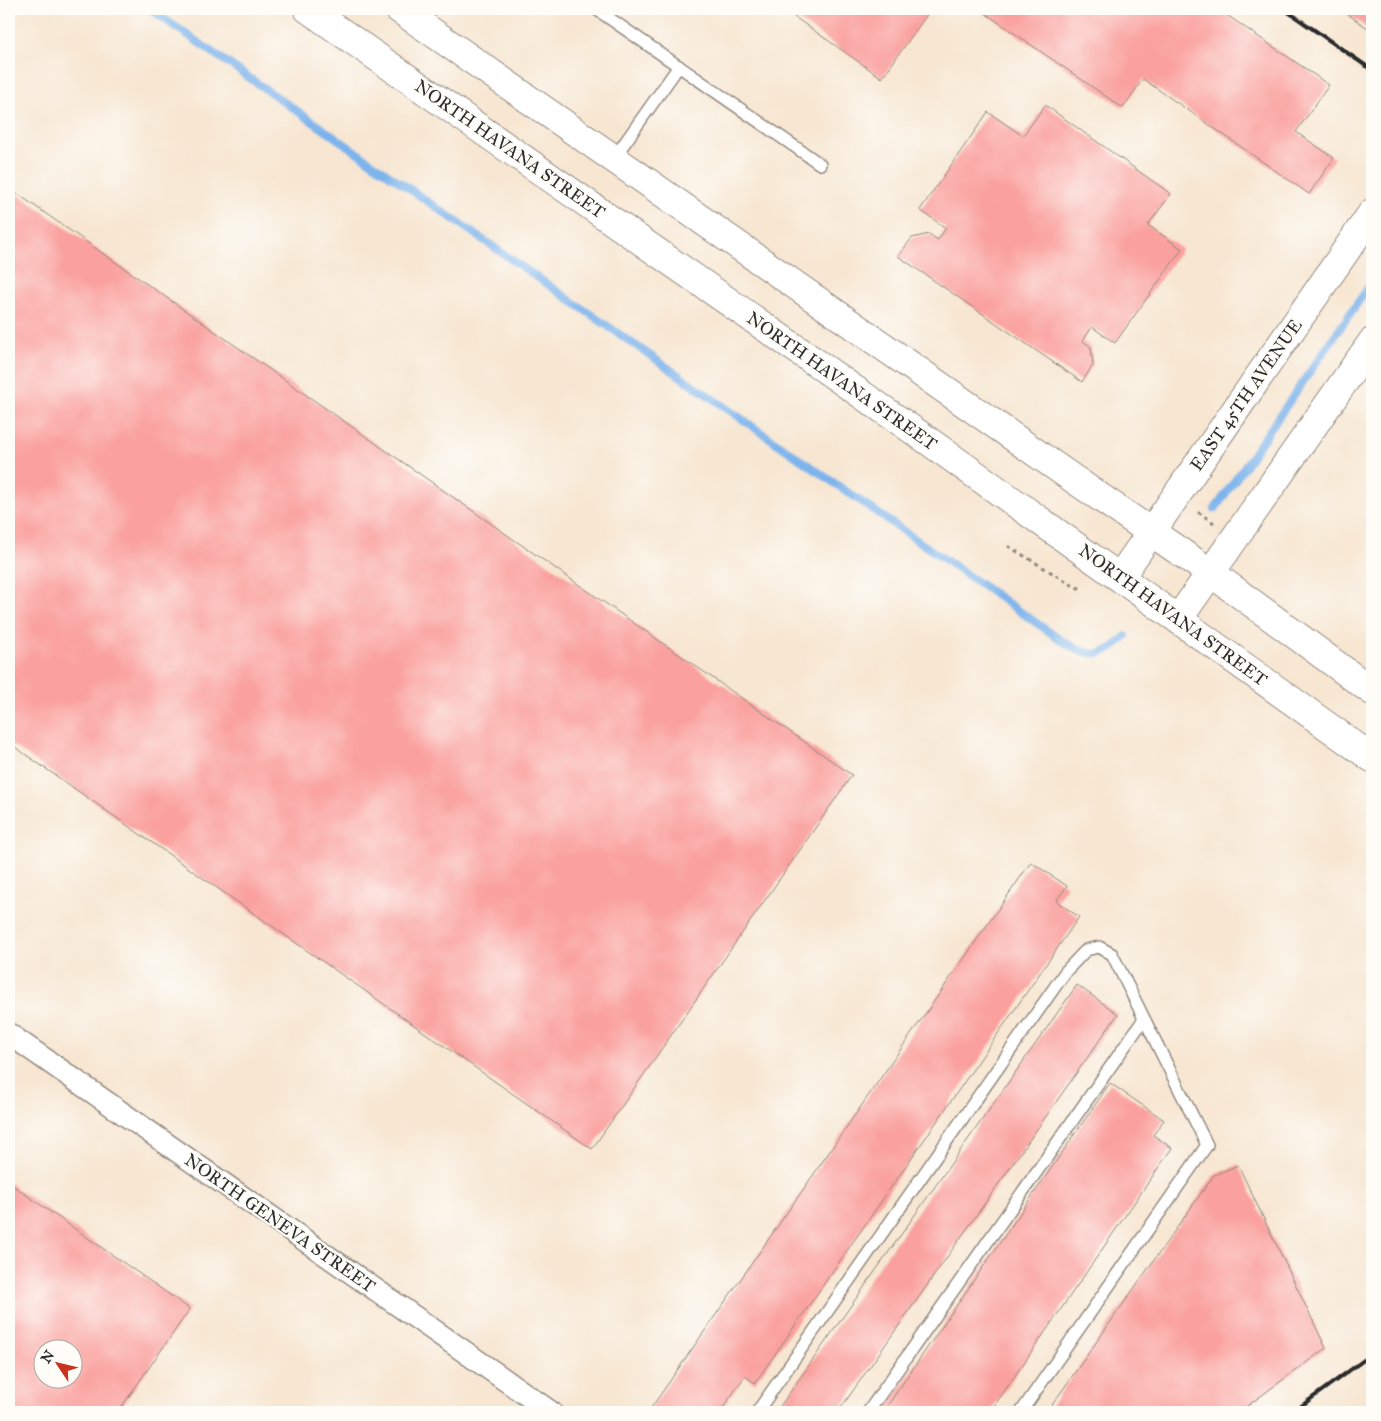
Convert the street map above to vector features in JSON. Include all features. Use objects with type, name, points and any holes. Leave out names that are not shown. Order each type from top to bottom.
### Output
[{"type":"main road","name":"NORTH HAVANA STREET","points":[[308,9],[1179,618],[1372,758]]},
{"type":"main road","points":[[406,11],[614,158],[1211,572],[1372,691]]},
{"type":"main road","name":"EAST 45TH AVENUE","points":[[1120,577],[1372,213]]},
{"type":"main road","points":[[1179,618],[1372,342]]},
{"type":"street","name":"NORTH GENEVA STREET","points":[[9,1034],[551,1412]]},
{"type":"lane","points":[[596,9],[820,164]]},
{"type":"lane","points":[[614,158],[679,66]]},
{"type":"lane","points":[[758,1412],[1066,971],[1086,950],[1100,947],[1112,954],[1207,1146],[1021,1412]]},
{"type":"lane","points":[[868,1412],[1144,1019]]},
{"type":"path","points":[[1195,510],[1216,524]]},
{"type":"path","points":[[1008,546],[1078,588],[1087,582]]},
{"type":"building","points":[[783,9],[931,9],[882,78]]},
{"type":"building","points":[[979,9],[1218,9],[1329,85],[1296,132],[1334,158],[1309,194],[1143,79],[1123,108]]},
{"type":"building","points":[[1340,9],[1372,9],[1372,31]]},
{"type":"building","points":[[1045,105],[1171,194],[1148,225],[1182,249],[1115,343],[1092,327],[1083,341],[1091,347],[1093,365],[1082,382],[898,256],[912,238],[929,234],[938,240],[946,228],[920,210],[988,112],[1023,136]]},
{"type":"building","points":[[9,188],[852,775],[592,1149],[9,743]]},
{"type":"building","points":[[1031,862],[1067,886],[1056,901],[1079,917],[755,1383],[745,1376],[720,1412],[658,1412],[651,1408]]},
{"type":"building","points":[[1077,985],[1118,1014],[838,1412],[776,1412]]},
{"type":"building","points":[[1110,1083],[1164,1120],[1153,1135],[1172,1148],[990,1412],[883,1412]]},
{"type":"building","points":[[1238,1165],[1326,1348],[1239,1412],[1047,1412],[1214,1175]]},
{"type":"building","points":[[9,1183],[190,1309],[118,1412],[9,1412]]},
{"type":"waterway","points":[[150,9],[1061,640],[1079,650],[1095,653],[1110,649],[1126,636]]},
{"type":"waterway","points":[[1215,509],[1372,282]]},
{"type":"railway","points":[[1284,9],[1372,70]]},
{"type":"railway","points":[[1293,1412],[1372,1354]]}]
